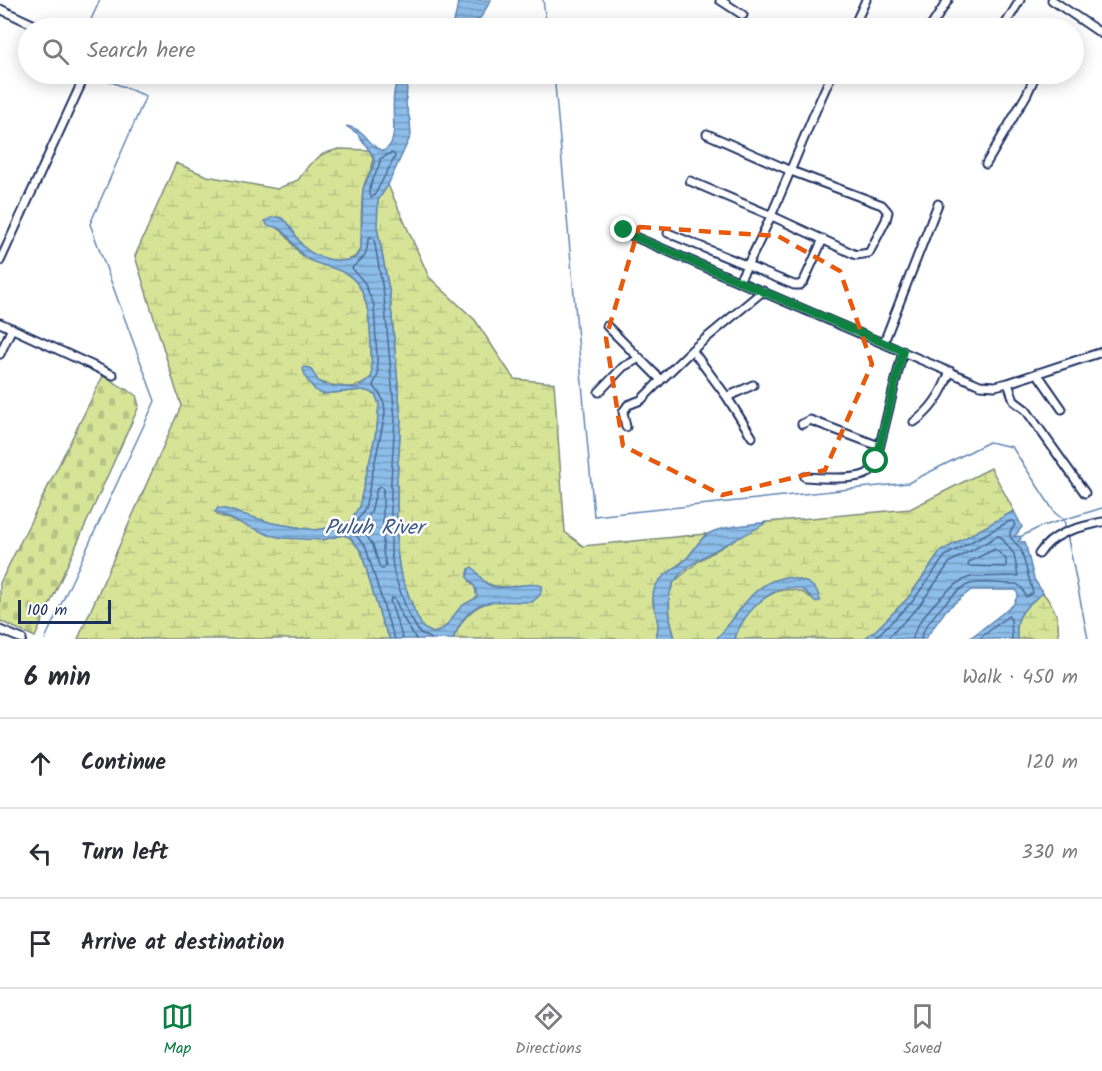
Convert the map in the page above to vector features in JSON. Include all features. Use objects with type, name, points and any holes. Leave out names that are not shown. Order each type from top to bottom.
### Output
[{"type":"street","points":[[720,0],[743,15]]},
{"type":"street","points":[[858,18],[866,0]]},
{"type":"street","points":[[936,18],[948,0]]},
{"type":"street","points":[[1009,18],[1020,0]]},
{"type":"street","points":[[1052,0],[1078,18]]},
{"type":"street","points":[[0,9],[19,18]]},
{"type":"street","points":[[1084,22],[1102,34]]},
{"type":"street","points":[[0,261],[81,84]]},
{"type":"street","points":[[739,281],[772,216],[804,135],[827,84]]},
{"type":"street","points":[[986,164],[1018,111],[1031,84]]},
{"type":"street","points":[[690,181],[823,238],[856,255],[869,254],[886,220],[888,212],[882,205],[791,171],[706,134]]},
{"type":"street","points":[[884,342],[938,204]]},
{"type":"street","points":[[623,225],[628,234],[980,385],[995,386],[1008,383],[1102,352]]},
{"type":"street","points":[[668,233],[794,285],[800,285],[804,281],[823,238]]},
{"type":"street","points":[[626,427],[623,412],[628,405],[641,400],[692,350],[763,291]]},
{"type":"street","points":[[0,323],[113,375]]},
{"type":"street","points":[[607,326],[661,380]]},
{"type":"street","points":[[0,354],[12,328]]},
{"type":"street","points":[[692,350],[727,397],[752,437]]},
{"type":"street","points":[[805,477],[831,479],[864,475],[870,472],[876,461],[903,351]]},
{"type":"street","points":[[599,392],[623,367],[640,358]]},
{"type":"street","points":[[914,422],[922,417],[940,396],[950,371]]},
{"type":"street","points":[[1037,373],[1062,409]]},
{"type":"street","points":[[1008,383],[1014,401],[1026,410],[1085,493]]},
{"type":"street","points":[[727,397],[753,385]]},
{"type":"street","points":[[802,424],[810,420],[879,446]]},
{"type":"street","points":[[1039,554],[1045,544],[1059,534],[1102,522]]},
{"type":"street","points":[[0,630],[22,639]]},
{"type":"highlighted area","points":[[639,227],[778,236],[840,271],[872,364],[825,470],[722,495],[623,446],[606,338]]},
{"type":"green space","points":[[338,149],[369,150],[373,161],[364,184],[361,248],[357,255],[351,259],[337,261],[321,257],[305,248],[293,231],[275,226],[306,258],[349,275],[363,295],[367,308],[370,322],[372,376],[358,386],[350,387],[341,387],[306,378],[316,391],[323,394],[362,390],[376,396],[379,404],[377,428],[359,507],[351,521],[315,530],[272,523],[225,509],[217,515],[250,526],[322,540],[343,535],[349,537],[361,551],[382,622],[390,639],[78,639],[181,406],[135,256],[176,163],[207,176],[277,189],[298,180],[309,165],[323,154]]},
{"type":"green space","points":[[388,185],[429,277],[475,320],[514,379],[554,383],[565,532],[583,546],[706,534],[687,558],[667,574],[653,603],[659,626],[655,639],[453,639],[464,619],[479,606],[498,601],[521,602],[542,586],[504,587],[482,580],[470,582],[475,587],[477,597],[461,607],[442,629],[433,633],[423,628],[400,572],[397,551],[397,481],[401,419],[390,295],[377,227],[378,200]]},
{"type":"green space","points":[[103,376],[136,395],[139,406],[35,637],[0,621],[0,583]]},
{"type":"green space","points":[[991,468],[1014,511],[941,551],[908,598],[864,639],[735,639],[739,627],[755,605],[778,591],[802,592],[813,600],[820,600],[786,577],[762,586],[716,639],[675,639],[670,618],[669,595],[674,582],[700,560],[767,522],[910,509]]},
{"type":"green space","points":[[1043,593],[1056,614],[1058,639],[1018,639],[1017,624],[1022,612]]},
{"type":"water","points":[[458,0],[491,0],[480,18],[454,18]]},
{"type":"water","name":"Puluh River","points":[[396,84],[408,84],[406,105],[411,135],[388,185],[378,200],[377,227],[390,295],[401,419],[397,481],[397,551],[400,572],[423,628],[433,633],[442,629],[461,607],[477,597],[475,587],[467,577],[472,567],[486,583],[495,587],[530,584],[542,586],[540,595],[532,602],[494,602],[475,608],[467,614],[453,639],[390,639],[382,622],[361,551],[350,537],[342,535],[322,540],[283,538],[269,535],[215,512],[218,508],[225,509],[272,523],[315,530],[334,527],[350,521],[359,507],[377,428],[379,404],[376,396],[362,390],[323,394],[316,391],[306,378],[303,369],[304,367],[310,368],[319,382],[327,386],[358,388],[372,376],[371,336],[363,294],[357,283],[348,275],[309,260],[300,253],[281,229],[268,226],[265,221],[276,217],[283,219],[303,246],[319,256],[341,261],[357,256],[361,248],[363,189],[374,164],[374,157],[358,134],[346,126],[359,131],[383,151],[393,139],[394,91]]},
{"type":"water","points":[[1014,511],[1022,527],[1014,537],[1019,536],[1021,539],[1018,541],[1025,542],[1034,579],[1043,593],[1022,612],[1017,624],[1018,639],[969,639],[1013,605],[1018,595],[1016,590],[971,590],[946,610],[925,639],[864,639],[908,598],[941,551]]},
{"type":"water","points":[[767,522],[702,557],[680,575],[673,584],[669,597],[670,618],[675,639],[655,639],[658,627],[653,596],[660,580],[683,562],[708,534],[728,527]]},
{"type":"water","points":[[786,577],[808,583],[816,590],[820,601],[816,602],[806,592],[795,588],[784,588],[762,600],[753,609],[738,629],[735,639],[716,639],[762,586]]},
{"type":"waterway","points":[[92,18],[100,0]]},
{"type":"waterway","points":[[543,0],[546,18]]},
{"type":"waterway","points":[[45,639],[155,401],[90,224],[146,96],[117,84]]},
{"type":"waterway","points":[[555,84],[594,516],[908,483],[989,442],[1012,447],[1055,513],[1064,520],[1066,529]]},
{"type":"waterway","points":[[1020,537],[1040,527],[1102,508]]},
{"type":"waterway","points":[[1067,534],[1088,639]]},
{"type":"route","points":[[624,230],[628,234],[903,351],[876,461]]}]
